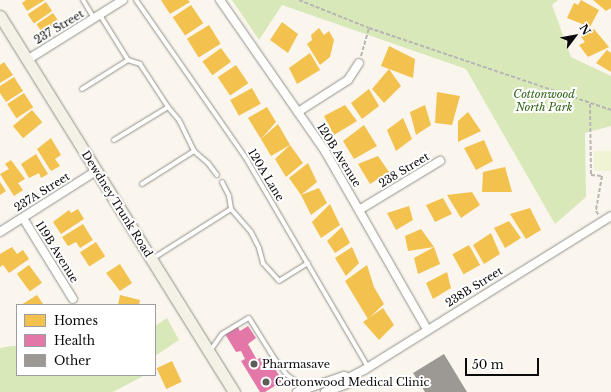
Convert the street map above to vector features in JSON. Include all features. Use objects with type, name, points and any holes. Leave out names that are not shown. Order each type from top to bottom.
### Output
[{"type":"main road","name":"Dewdney Trunk Road","points":[[0,16],[234,392]]},
{"type":"street","name":"237 Street","points":[[27,60],[123,0]]},
{"type":"street","name":"120B Avenue","points":[[220,0],[298,112],[359,210],[427,329]]},
{"type":"street","points":[[298,112],[348,80],[359,63]]},
{"type":"street","name":"238 Street","points":[[359,210],[440,161]]},
{"type":"street","name":"237A Street","points":[[0,232],[96,171]]},
{"type":"street","name":"238B Street","points":[[299,391],[344,376],[348,378],[368,368],[427,329],[611,216]]},
{"type":"street","name":"119B Avenue","points":[[23,218],[73,299]]},
{"type":"street","name":"238B Street","points":[[325,392],[348,384],[348,378]]},
{"type":"lane","points":[[83,0],[97,16],[128,60],[140,64],[168,107],[179,120],[194,151],[208,163],[217,175]]},
{"type":"lane","name":"120A Lane","points":[[136,0],[247,160],[368,368]]},
{"type":"lane","points":[[82,89],[128,60]]},
{"type":"lane","points":[[114,140],[168,107]]},
{"type":"lane","points":[[142,184],[194,151]]},
{"type":"lane","points":[[222,182],[229,196],[231,208],[251,232],[259,248],[263,263],[279,281],[308,263]]},
{"type":"lane","points":[[152,260],[231,208]]},
{"type":"lane","points":[[209,352],[222,334],[249,318],[274,358],[287,375],[298,383],[299,391]]},
{"type":"path","points":[[299,0],[370,28],[611,110]]},
{"type":"path","points":[[359,63],[370,28]]},
{"type":"path","points":[[590,104],[591,174],[602,176],[596,211],[602,221]]},
{"type":"green space","name":"Cottonwood North Park","points":[[232,0],[558,0],[552,5],[571,57],[611,76],[611,126],[585,133],[586,197],[555,224],[466,69],[282,5],[259,40]]},
{"type":"green space","points":[[594,151],[611,151],[611,171],[594,171]]},
{"type":"green space","points":[[167,318],[179,340],[156,355],[156,325]]},
{"type":"green space","points":[[16,346],[16,376],[143,376],[113,392],[0,392],[0,348]]},
{"type":"building: Homes","points":[[26,0],[45,0],[27,11],[22,3]]},
{"type":"building: Homes","points":[[161,0],[188,0],[190,2],[170,14]]},
{"type":"building: Homes","points":[[581,0],[599,10],[590,27],[567,18],[574,3],[578,5]]},
{"type":"building: Homes","points":[[593,0],[611,0],[611,8],[606,11]]},
{"type":"building: Homes","points":[[46,2],[52,11],[34,23],[28,14]]},
{"type":"building: Homes","points":[[191,5],[203,23],[185,36],[173,17]]},
{"type":"building: Homes","points":[[53,13],[59,22],[43,33],[36,24]]},
{"type":"building: Homes","points":[[282,22],[298,34],[288,53],[270,40]]},
{"type":"building: Homes","points":[[209,25],[221,44],[199,57],[187,39]]},
{"type":"building: Homes","points":[[319,28],[324,35],[329,31],[334,40],[330,57],[320,65],[307,44],[312,40],[311,35]]},
{"type":"building: Homes","points":[[594,29],[609,47],[588,57],[579,45],[585,42],[581,37]]},
{"type":"building: Homes","points":[[389,46],[415,59],[413,78],[381,66]]},
{"type":"building: Homes","points":[[221,48],[231,62],[212,75],[202,62]]},
{"type":"building: Homes","points":[[607,50],[611,53],[611,72],[596,63]]},
{"type":"building: Homes","points":[[310,53],[320,70],[297,84],[289,68]]},
{"type":"building: Homes","points":[[4,62],[13,75],[0,83],[0,65]]},
{"type":"building: Homes","points":[[236,65],[248,83],[230,96],[218,77]]},
{"type":"building: Homes","points":[[389,69],[401,86],[384,103],[372,89]]},
{"type":"building: Homes","points":[[14,77],[23,91],[6,102],[0,93],[0,86]]},
{"type":"building: Homes","points":[[252,88],[261,104],[239,116],[230,100]]},
{"type":"building: Homes","points":[[369,89],[379,106],[362,119],[351,103]]},
{"type":"building: Homes","points":[[437,92],[460,96],[452,125],[435,123]]},
{"type":"building: Homes","points":[[24,93],[33,107],[16,118],[7,104]]},
{"type":"building: Homes","points":[[345,105],[357,121],[334,135],[324,116]]},
{"type":"building: Homes","points":[[425,105],[431,125],[416,135],[410,112]]},
{"type":"building: Homes","points":[[267,107],[276,122],[261,139],[248,118]]},
{"type":"building: Homes","points":[[32,110],[42,122],[23,138],[13,126]]},
{"type":"building: Homes","points":[[468,112],[481,131],[458,142],[458,121]]},
{"type":"building: Homes","points":[[403,118],[412,139],[396,151],[387,130]]},
{"type":"building: Homes","points":[[278,124],[290,145],[271,156],[261,139]]},
{"type":"building: Homes","points":[[364,125],[377,146],[354,159],[343,141]]},
{"type":"building: Homes","points":[[51,138],[61,155],[55,159],[60,166],[51,171],[37,149]]},
{"type":"building: Homes","points":[[484,140],[493,161],[476,170],[464,148]]},
{"type":"building: Homes","points":[[290,145],[303,163],[286,177],[275,159]]},
{"type":"building: Homes","points":[[36,154],[48,174],[41,178],[39,173],[29,178],[21,164]]},
{"type":"building: Homes","points":[[378,156],[389,172],[370,184],[358,164]]},
{"type":"building: Homes","points":[[11,160],[25,179],[18,183],[23,190],[14,196],[0,174],[9,169],[5,164]]},
{"type":"building: Homes","points":[[308,163],[317,182],[301,195],[289,178]]},
{"type":"building: Homes","points":[[505,167],[512,192],[482,192],[483,172]]},
{"type":"building: Homes","points":[[0,182],[6,191],[0,195]]},
{"type":"building: Homes","points":[[319,188],[327,203],[311,215],[301,195]]},
{"type":"building: Homes","points":[[472,192],[480,205],[461,218],[447,195]]},
{"type":"building: Homes","points":[[443,198],[452,214],[435,222],[426,205]]},
{"type":"building: Homes","points":[[330,204],[340,225],[321,238],[312,222]]},
{"type":"building: Homes","points":[[409,206],[413,220],[396,230],[387,213]]},
{"type":"building: Homes","points":[[530,208],[541,230],[526,239],[510,214]]},
{"type":"building: Homes","points":[[78,209],[84,219],[61,234],[53,222],[69,210],[71,213]]},
{"type":"building: Homes","points":[[509,221],[521,238],[505,248],[494,228]]},
{"type":"building: Homes","points":[[83,224],[93,240],[80,248],[76,242],[68,246],[62,237]]},
{"type":"building: Homes","points":[[342,227],[350,243],[335,253],[327,241]]},
{"type":"building: Homes","points":[[421,229],[434,247],[408,251],[405,236]]},
{"type":"building: Homes","points":[[491,233],[500,254],[484,264],[473,245]]},
{"type":"building: Homes","points":[[96,242],[105,256],[89,267],[80,252]]},
{"type":"building: Homes","points":[[469,245],[480,265],[464,274],[452,254]]},
{"type":"building: Homes","points":[[12,247],[17,254],[23,250],[29,259],[9,273],[3,265],[0,267],[0,254]]},
{"type":"building: Homes","points":[[352,247],[359,263],[346,276],[335,258]]},
{"type":"building: Homes","points":[[434,247],[440,264],[418,274],[414,258]]},
{"type":"building: Homes","points":[[120,264],[132,283],[120,291],[106,273]]},
{"type":"building: Homes","points":[[29,265],[42,283],[30,292],[17,274]]},
{"type":"building: Homes","points":[[367,265],[374,287],[384,304],[368,319],[345,281]]},
{"type":"building: Homes","points":[[447,272],[451,288],[433,299],[426,283]]},
{"type":"building: Homes","points":[[37,295],[43,304],[23,304]]},
{"type":"building: Homes","points":[[120,295],[140,300],[139,304],[118,304]]},
{"type":"building: Homes","points":[[383,308],[394,325],[379,340],[363,322]]},
{"type":"building: Homes","points":[[172,361],[182,382],[166,389],[157,368]]},
{"type":"building: Health","points":[[237,326],[240,331],[248,326],[256,338],[248,344],[257,360],[261,357],[266,365],[273,366],[283,381],[265,392],[260,392],[241,361],[245,359],[241,351],[236,352],[225,334]]},
{"type":"building: Other","points":[[444,354],[467,392],[425,392],[413,373]]},
{"type":"place","name":"Pharmasave","points":[[254,364]]},
{"type":"place","name":"Cottonwood Medical Clinic","points":[[266,382]]}]
